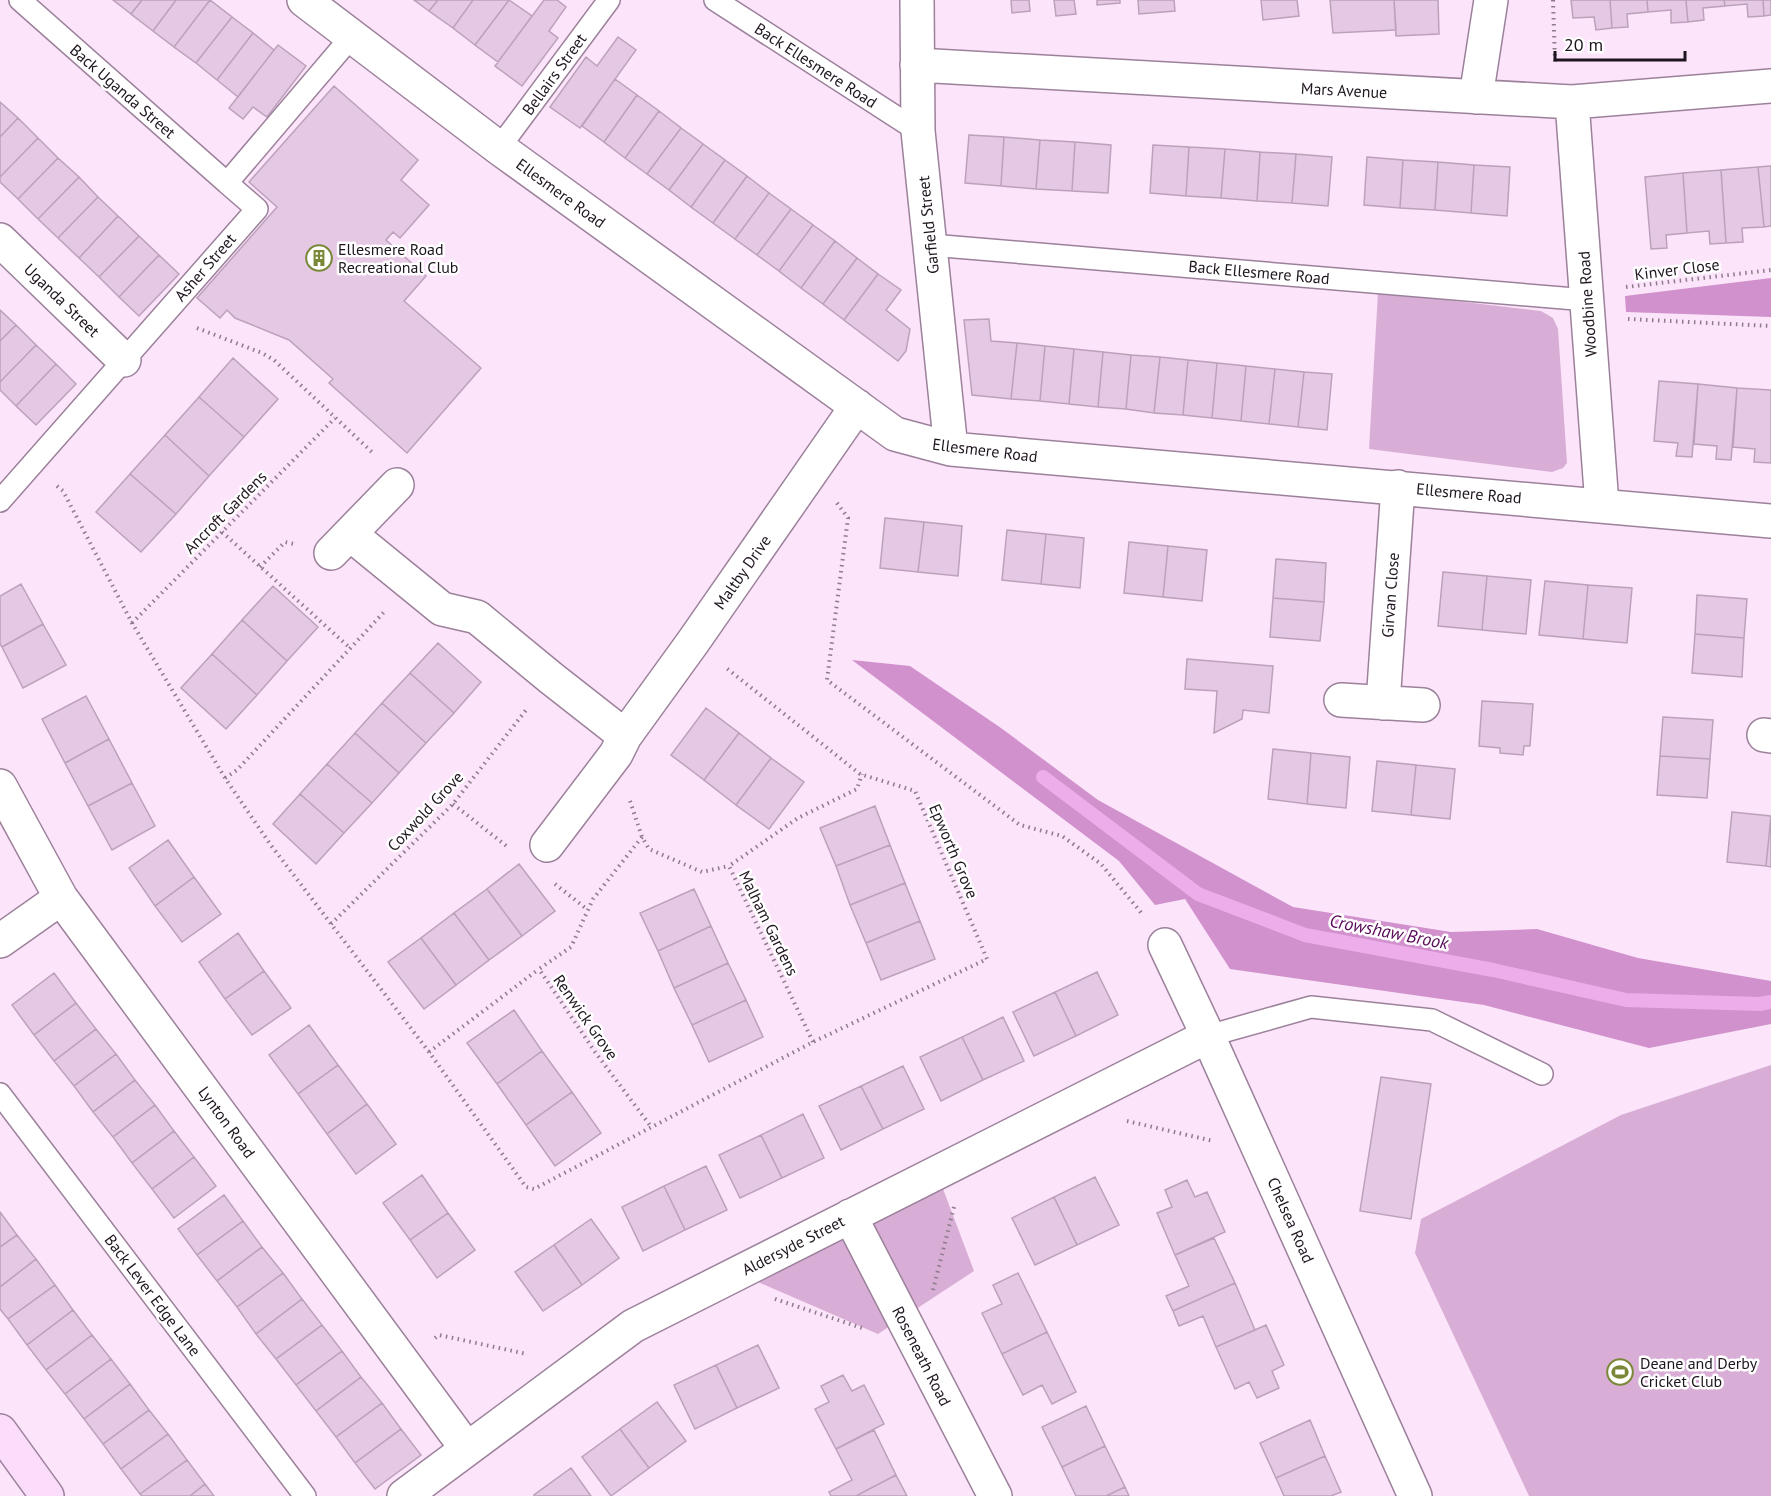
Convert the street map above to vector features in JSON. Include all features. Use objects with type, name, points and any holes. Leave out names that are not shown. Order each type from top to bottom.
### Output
[{"type":"street","name":"Ellesmere Road","points":[[304,0],[499,148],[895,434],[951,449],[1771,520]]},
{"type":"street","name":"Garfield Street","points":[[917,0],[918,131],[951,449]]},
{"type":"street","points":[[1476,98],[1491,0]]},
{"type":"street","name":"Mars Avenue","points":[[917,64],[1564,102],[1771,86]]},
{"type":"street","name":"Woodbine Road","points":[[1564,102],[1587,303],[1602,505]]},
{"type":"street","name":"Uganda Street","points":[[0,240],[124,360]]},
{"type":"street","name":"Maltby Drive","points":[[547,845],[693,642],[857,406]]},
{"type":"street","points":[[397,485],[340,543],[411,582],[442,609],[477,617],[551,678],[620,745]]},
{"type":"street","name":"Girvan Close","points":[[1383,703],[1398,487]]},
{"type":"street","points":[[1341,700],[1423,705]]},
{"type":"street","name":"Lynton Road","points":[[0,786],[61,898],[467,1449]]},
{"type":"street","points":[[0,941],[61,898]]},
{"type":"street","name":"Chelsea Road","points":[[1165,945],[1415,1496]]},
{"type":"street","name":"Aldersyde Street","points":[[404,1496],[633,1326],[1208,1036]]},
{"type":"street","name":"Roseneath Road","points":[[850,1216],[995,1496]]},
{"type":"street","points":[[0,1431],[48,1496]]},
{"type":"lane","name":"Back Uganda Street","points":[[20,0],[226,183]]},
{"type":"lane","name":"Bellairs Street","points":[[499,148],[609,0]]},
{"type":"lane","name":"Back Ellesmere Road","points":[[715,0],[918,131]]},
{"type":"lane","points":[[226,183],[352,36]]},
{"type":"lane","name":"Asher Street","points":[[4,488],[32,463],[257,209],[226,183]]},
{"type":"lane","name":"Back Ellesmere Road","points":[[931,245],[1587,303]]},
{"type":"lane","points":[[1208,1036],[1311,1007],[1432,1020],[1542,1074]]},
{"type":"lane","name":"Back Lever Edge Lane","points":[[0,1094],[305,1496]]},
{"type":"path","points":[[1553,0],[1564,102]]},
{"type":"path","name":"Kinver Close","points":[[1587,303],[1771,270]]},
{"type":"path","points":[[1587,303],[1771,326]]},
{"type":"path","points":[[163,315],[262,353],[274,360],[378,457],[397,485]]},
{"type":"path","name":"Ancroft Gardens","points":[[132,623],[335,418]]},
{"type":"path","points":[[32,463],[63,491],[132,623],[225,778],[270,844],[429,1052],[526,1187],[534,1189],[813,1042]]},
{"type":"path","points":[[813,471],[848,518],[827,680],[1020,825],[1062,837],[1101,864],[1165,945]]},
{"type":"path","points":[[222,532],[350,648]]},
{"type":"path","points":[[225,778],[237,770],[411,582]]},
{"type":"path","name":"Epworth Grove","points":[[693,642],[862,774],[915,791],[987,959],[813,1042]]},
{"type":"path","name":"Coxwold Grove","points":[[331,924],[453,804],[551,678]]},
{"type":"path","points":[[620,745],[642,837],[650,849],[702,872],[729,866]]},
{"type":"path","name":"Malham Gardens","points":[[813,1042],[729,866],[798,818],[857,789],[862,774]]},
{"type":"path","name":"Renwick Grove","points":[[642,837],[593,899],[571,947],[539,969],[595,1052],[652,1128]]},
{"type":"path","points":[[429,1052],[539,969]]},
{"type":"path","points":[[1104,1089],[1119,1120],[1221,1143],[1250,1130]]},
{"type":"path","points":[[751,1266],[768,1297],[878,1334],[927,1308],[955,1209],[937,1173]]},
{"type":"path","points":[[403,1361],[439,1335],[533,1355],[554,1385]]},
{"type":"shaded area","points":[[1771,278],[1771,317],[1626,312],[1625,296]]},
{"type":"shaded area","points":[[1378,292],[1541,311],[1553,318],[1558,329],[1567,463],[1563,468],[1552,472],[1369,449]]},
{"type":"shaded area","points":[[852,660],[910,666],[1001,728],[1098,800],[1293,907],[1451,932],[1537,929],[1638,958],[1771,981],[1771,1024],[1649,1048],[1484,1005],[1230,969],[1185,899],[1155,905],[1119,861]]},
{"type":"shaded area","name":"Deane and Derby Cricket Club","points":[[1771,1065],[1771,1496],[1529,1496],[1415,1253],[1421,1219],[1621,1115]]},
{"type":"shaded area","points":[[937,1173],[974,1271],[878,1334],[737,1273]]},
{"type":"building","points":[[113,0],[142,0],[131,14]]},
{"type":"building","points":[[142,0],[176,0],[153,31],[131,14]]},
{"type":"building","points":[[176,0],[210,0],[174,47],[153,31]]},
{"type":"building","points":[[210,0],[232,17],[196,63],[174,47]]},
{"type":"building","points":[[414,0],[438,0],[429,11]]},
{"type":"building","points":[[438,0],[473,0],[453,28],[429,11]]},
{"type":"building","points":[[473,0],[509,0],[475,45],[453,28]]},
{"type":"building","points":[[509,0],[532,16],[498,62],[475,45]]},
{"type":"building","points":[[544,0],[557,0],[566,7],[549,31],[558,38],[522,86],[495,66]]},
{"type":"building","points":[[1011,0],[1029,0],[1030,11],[1012,13]]},
{"type":"building","points":[[1054,0],[1074,0],[1076,14],[1056,16]]},
{"type":"building","points":[[1097,0],[1120,0],[1120,3],[1097,5]]},
{"type":"building","points":[[1138,0],[1174,0],[1175,11],[1139,14]]},
{"type":"building","points":[[1261,0],[1297,0],[1299,16],[1263,20]]},
{"type":"building","points":[[1330,0],[1394,0],[1396,30],[1333,33]]},
{"type":"building","points":[[1394,0],[1438,0],[1439,34],[1396,36]]},
{"type":"building","points":[[1571,0],[1610,0],[1612,28],[1596,30],[1594,17],[1573,18]]},
{"type":"building","points":[[1610,0],[1647,0],[1648,12],[1627,14],[1628,27],[1612,28]]},
{"type":"building","points":[[1647,0],[1686,0],[1688,22],[1671,23],[1671,10],[1648,12]]},
{"type":"building","points":[[1686,0],[1724,0],[1725,6],[1703,8],[1704,20],[1688,22]]},
{"type":"building","points":[[1724,0],[1763,0],[1764,16],[1748,17],[1747,4],[1725,6]]},
{"type":"building","points":[[1763,0],[1771,0],[1771,15],[1764,16]]},
{"type":"building","points":[[232,17],[253,33],[217,80],[196,63]]},
{"type":"building","points":[[253,33],[274,50],[238,97],[217,80]]},
{"type":"building","points":[[618,37],[636,50],[580,128],[550,107],[586,57],[597,66]]},
{"type":"building","points":[[278,45],[306,66],[267,117],[253,107],[243,119],[229,108]]},
{"type":"building","points":[[615,79],[637,95],[604,142],[582,126]]},
{"type":"building","name":"Ellesmere Road Recreational Club","points":[[334,86],[418,160],[401,180],[429,205],[400,238],[393,232],[386,240],[426,276],[404,301],[481,368],[407,453],[329,383],[333,379],[289,340],[235,318],[227,310],[220,318],[197,298],[277,207],[249,182]]},
{"type":"building","points":[[637,95],[659,111],[625,158],[604,142]]},
{"type":"building","points":[[0,102],[18,118],[0,137]]},
{"type":"building","points":[[659,111],[681,128],[647,174],[625,158]]},
{"type":"building","points":[[18,118],[38,138],[0,177],[0,137]]},
{"type":"building","points":[[681,128],[703,144],[669,190],[647,174]]},
{"type":"building","points":[[969,135],[1004,137],[1001,186],[965,183]]},
{"type":"building","points":[[1004,137],[1040,140],[1036,189],[1001,186]]},
{"type":"building","points":[[38,138],[58,158],[18,199],[0,182],[0,177]]},
{"type":"building","points":[[1040,140],[1075,142],[1072,191],[1036,189]]},
{"type":"building","points":[[1075,142],[1111,145],[1108,193],[1072,191]]},
{"type":"building","points":[[703,144],[725,160],[691,207],[669,190]]},
{"type":"building","points":[[1153,145],[1189,147],[1186,196],[1150,193]]},
{"type":"building","points":[[1189,147],[1225,149],[1221,198],[1186,196]]},
{"type":"building","points":[[1225,149],[1260,152],[1257,201],[1221,198]]},
{"type":"building","points":[[1260,152],[1296,154],[1292,203],[1257,201]]},
{"type":"building","points":[[1296,154],[1332,157],[1328,206],[1292,203]]},
{"type":"building","points":[[1367,157],[1403,160],[1400,208],[1364,205]]},
{"type":"building","points":[[58,158],[79,177],[38,219],[18,199]]},
{"type":"building","points":[[725,160],[747,176],[713,223],[691,207]]},
{"type":"building","points":[[1403,160],[1438,162],[1435,210],[1400,208]]},
{"type":"building","points":[[1438,162],[1474,165],[1471,213],[1435,210]]},
{"type":"building","points":[[1474,165],[1510,167],[1507,216],[1471,213]]},
{"type":"building","points":[[1771,166],[1771,226],[1764,227],[1758,167]]},
{"type":"building","points":[[1758,167],[1764,227],[1742,228],[1743,242],[1726,243],[1721,170]]},
{"type":"building","points":[[1721,170],[1726,243],[1710,244],[1709,231],[1687,233],[1683,173]]},
{"type":"building","points":[[1683,173],[1687,233],[1666,235],[1667,248],[1651,249],[1645,177]]},
{"type":"building","points":[[747,176],[769,193],[735,239],[713,223]]},
{"type":"building","points":[[79,177],[98,197],[58,238],[38,219]]},
{"type":"building","points":[[769,193],[791,209],[757,255],[735,239]]},
{"type":"building","points":[[98,197],[118,216],[79,258],[58,238]]},
{"type":"building","points":[[791,209],[813,225],[779,271],[757,255]]},
{"type":"building","points":[[118,216],[139,236],[99,277],[79,258]]},
{"type":"building","points":[[813,225],[835,241],[801,288],[779,271]]},
{"type":"building","points":[[139,236],[159,255],[119,297],[99,277]]},
{"type":"building","points":[[835,241],[857,258],[823,304],[801,288]]},
{"type":"building","points":[[159,255],[179,274],[139,316],[119,297]]},
{"type":"building","points":[[857,258],[878,274],[844,320],[823,304]]},
{"type":"building","points":[[878,274],[901,290],[886,310],[910,329],[906,351],[898,361],[844,320]]},
{"type":"building","points":[[0,310],[16,325],[0,341]]},
{"type":"building","points":[[989,319],[991,341],[1017,343],[1011,399],[972,395],[964,320]]},
{"type":"building","points":[[16,325],[36,345],[0,382],[0,341]]},
{"type":"building","points":[[1017,343],[1045,346],[1040,401],[1011,399]]},
{"type":"building","points":[[36,345],[56,364],[16,406],[0,390],[0,382]]},
{"type":"building","points":[[1045,346],[1074,349],[1069,404],[1040,401]]},
{"type":"building","points":[[1074,349],[1103,352],[1098,407],[1069,404]]},
{"type":"building","points":[[1103,352],[1131,355],[1126,409],[1098,407]]},
{"type":"building","points":[[1131,355],[1160,357],[1154,413],[1126,409]]},
{"type":"building","points":[[1160,357],[1188,360],[1183,415],[1154,413]]},
{"type":"building","points":[[233,358],[278,399],[244,437],[199,397]]},
{"type":"building","points":[[1188,360],[1217,363],[1212,418],[1183,415]]},
{"type":"building","points":[[1217,363],[1246,366],[1241,421],[1212,418]]},
{"type":"building","points":[[56,364],[76,384],[36,425],[16,406]]},
{"type":"building","points":[[1246,366],[1275,369],[1269,424],[1241,421]]},
{"type":"building","points":[[1275,369],[1304,372],[1298,427],[1269,424]]},
{"type":"building","points":[[1304,372],[1332,374],[1327,430],[1298,427]]},
{"type":"building","points":[[1659,381],[1698,384],[1692,457],[1676,456],[1678,443],[1654,441]]},
{"type":"building","points":[[1698,384],[1737,388],[1731,460],[1716,459],[1717,446],[1694,444]]},
{"type":"building","points":[[1737,388],[1771,390],[1771,463],[1754,462],[1755,449],[1733,447]]},
{"type":"building","points":[[199,397],[244,437],[209,476],[165,435]]},
{"type":"building","points":[[165,435],[209,476],[176,514],[130,474]]},
{"type":"building","points":[[130,474],[176,514],[141,552],[96,512]]},
{"type":"building","points":[[885,518],[924,522],[918,572],[880,568]]},
{"type":"building","points":[[924,522],[962,526],[958,576],[918,572]]},
{"type":"building","points":[[1007,530],[1046,534],[1041,584],[1002,580]]},
{"type":"building","points":[[1046,534],[1084,538],[1080,588],[1041,584]]},
{"type":"building","points":[[1129,542],[1168,546],[1163,597],[1124,593]]},
{"type":"building","points":[[1168,546],[1207,550],[1202,601],[1163,597]]},
{"type":"building","points":[[1276,559],[1326,563],[1324,602],[1273,598]]},
{"type":"building","points":[[1443,572],[1487,576],[1482,630],[1438,626]]},
{"type":"building","points":[[1487,576],[1531,580],[1526,634],[1482,630]]},
{"type":"building","points":[[1545,581],[1588,585],[1583,639],[1539,635]]},
{"type":"building","points":[[21,584],[43,624],[2,647],[0,644],[0,596]]},
{"type":"building","points":[[1588,585],[1632,588],[1627,643],[1583,639]]},
{"type":"building","points":[[273,586],[318,627],[287,661],[242,620]]},
{"type":"building","points":[[1697,595],[1747,599],[1744,638],[1695,634]]},
{"type":"building","points":[[1273,598],[1324,602],[1320,641],[1270,637]]},
{"type":"building","points":[[242,620],[287,661],[257,695],[212,654]]},
{"type":"building","points":[[43,624],[66,665],[23,688],[2,647]]},
{"type":"building","points":[[1695,634],[1744,638],[1742,677],[1692,673]]},
{"type":"building","points":[[438,643],[481,682],[454,713],[410,673]]},
{"type":"building","points":[[212,654],[257,695],[226,729],[181,688]]},
{"type":"building","points":[[1187,659],[1273,666],[1269,713],[1243,710],[1242,719],[1214,733],[1217,691],[1185,689]]},
{"type":"building","points":[[410,673],[454,713],[426,743],[382,703]]},
{"type":"building","points":[[86,696],[109,739],[65,763],[42,719]]},
{"type":"building","points":[[1482,701],[1533,704],[1530,746],[1524,746],[1523,755],[1500,753],[1500,748],[1479,746]]},
{"type":"building","points":[[382,703],[426,743],[399,773],[355,733]]},
{"type":"building","points":[[706,708],[739,733],[704,780],[671,755]]},
{"type":"building","points":[[1663,717],[1713,720],[1710,759],[1660,756]]},
{"type":"building","points":[[355,733],[399,773],[372,803],[327,764]]},
{"type":"building","points":[[739,733],[771,758],[736,805],[704,780]]},
{"type":"building","points":[[109,739],[132,783],[88,806],[65,763]]},
{"type":"building","points":[[1273,749],[1311,753],[1307,804],[1268,799]]},
{"type":"building","points":[[1311,753],[1350,757],[1346,808],[1307,804]]},
{"type":"building","points":[[1660,756],[1710,759],[1707,798],[1657,795]]},
{"type":"building","points":[[771,758],[804,782],[769,829],[736,805]]},
{"type":"building","points":[[1377,761],[1416,765],[1411,815],[1372,811]]},
{"type":"building","points":[[327,764],[372,803],[344,833],[300,794]]},
{"type":"building","points":[[1416,765],[1455,769],[1450,819],[1411,815]]},
{"type":"building","points":[[132,783],[155,826],[112,850],[88,806]]},
{"type":"building","points":[[300,794],[344,833],[316,864],[273,824]]},
{"type":"building","points":[[875,806],[890,845],[836,866],[820,828]]},
{"type":"building","points":[[1732,812],[1771,816],[1766,866],[1727,862]]},
{"type":"building","points":[[1771,816],[1771,867],[1766,866]]},
{"type":"building","points":[[168,840],[194,877],[155,906],[129,868]]},
{"type":"building","points":[[890,845],[905,883],[850,905],[836,866]]},
{"type":"building","points":[[519,864],[555,911],[522,936],[487,889]]},
{"type":"building","points":[[194,877],[221,914],[182,942],[155,906]]},
{"type":"building","points":[[905,883],[920,921],[866,943],[850,905]]},
{"type":"building","points":[[487,889],[522,936],[489,960],[454,913]]},
{"type":"building","points":[[694,889],[711,926],[658,951],[640,913]]},
{"type":"building","points":[[454,913],[489,960],[456,985],[421,938]]},
{"type":"building","points":[[920,921],[935,959],[881,980],[866,943]]},
{"type":"building","points":[[711,926],[728,963],[674,988],[658,951]]},
{"type":"building","points":[[238,933],[264,971],[225,999],[199,962]]},
{"type":"building","points":[[421,938],[456,985],[424,1009],[388,962]]},
{"type":"building","points":[[728,963],[746,1000],[692,1025],[674,988]]},
{"type":"building","points":[[264,971],[291,1008],[252,1035],[225,999]]},
{"type":"building","points":[[1097,972],[1118,1015],[1076,1036],[1055,992]]},
{"type":"building","points":[[54,973],[76,1003],[34,1035],[12,1005]]},
{"type":"building","points":[[1055,992],[1076,1036],[1034,1056],[1013,1012]]},
{"type":"building","points":[[746,1000],[763,1037],[709,1062],[692,1025]]},
{"type":"building","points":[[76,1003],[96,1029],[54,1061],[34,1035]]},
{"type":"building","points":[[514,1010],[542,1051],[497,1084],[467,1043]]},
{"type":"building","points":[[1003,1017],[1024,1061],[983,1080],[962,1037]]},
{"type":"building","points":[[309,1025],[338,1065],[298,1094],[269,1055]]},
{"type":"building","points":[[96,1029],[116,1054],[74,1086],[54,1061]]},
{"type":"building","points":[[962,1037],[983,1080],[941,1101],[920,1057]]},
{"type":"building","points":[[542,1051],[572,1092],[526,1125],[497,1084]]},
{"type":"building","points":[[116,1054],[135,1080],[93,1112],[74,1086]]},
{"type":"building","points":[[338,1065],[367,1104],[327,1134],[298,1094]]},
{"type":"building","points":[[903,1066],[924,1109],[883,1129],[861,1086]]},
{"type":"building","points":[[1381,1077],[1431,1084],[1411,1219],[1360,1211]]},
{"type":"building","points":[[135,1080],[155,1105],[113,1137],[93,1112]]},
{"type":"building","points":[[861,1086],[883,1129],[841,1150],[819,1106]]},
{"type":"building","points":[[572,1092],[601,1133],[555,1166],[526,1125]]},
{"type":"building","points":[[367,1104],[396,1144],[356,1174],[327,1134]]},
{"type":"building","points":[[155,1105],[174,1131],[132,1163],[113,1137]]},
{"type":"building","points":[[803,1114],[824,1158],[782,1178],[761,1135]]},
{"type":"building","points":[[174,1131],[194,1157],[152,1189],[132,1163]]},
{"type":"building","points":[[761,1135],[782,1178],[740,1198],[719,1155]]},
{"type":"building","points":[[194,1157],[216,1186],[174,1218],[152,1189]]},
{"type":"building","points":[[706,1166],[727,1210],[685,1230],[664,1186]]},
{"type":"building","points":[[422,1175],[448,1213],[410,1240],[383,1203]]},
{"type":"building","points":[[1095,1177],[1119,1225],[1077,1245],[1054,1197]]},
{"type":"building","points":[[1187,1180],[1195,1197],[1207,1192],[1225,1232],[1175,1255],[1157,1213],[1172,1207],[1165,1190]]},
{"type":"building","points":[[664,1186],[685,1230],[643,1251],[622,1207]]},
{"type":"building","points":[[224,1195],[243,1221],[197,1255],[178,1229]]},
{"type":"building","points":[[1054,1197],[1077,1245],[1035,1265],[1012,1218]]},
{"type":"building","points":[[0,1212],[17,1235],[0,1247]]},
{"type":"building","points":[[448,1213],[475,1250],[437,1278],[410,1240]]},
{"type":"building","points":[[591,1219],[619,1258],[582,1285],[554,1245]]},
{"type":"building","points":[[243,1221],[262,1247],[217,1281],[197,1255]]},
{"type":"building","points":[[17,1235],[36,1259],[0,1287],[0,1247]]},
{"type":"building","points":[[1214,1238],[1235,1283],[1173,1311],[1166,1296],[1189,1286],[1175,1255]]},
{"type":"building","points":[[554,1245],[582,1285],[543,1311],[515,1272]]},
{"type":"building","points":[[262,1247],[283,1273],[237,1307],[217,1281]]},
{"type":"building","points":[[36,1259],[55,1285],[8,1319],[0,1309],[0,1287]]},
{"type":"building","points":[[283,1273],[302,1299],[256,1334],[237,1307]]},
{"type":"building","points":[[1018,1273],[1047,1332],[1002,1354],[982,1313],[1002,1304],[993,1285]]},
{"type":"building","points":[[1235,1283],[1255,1330],[1216,1347],[1203,1316],[1179,1326],[1173,1311]]},
{"type":"building","points":[[55,1285],[73,1310],[27,1345],[8,1319]]},
{"type":"building","points":[[302,1299],[322,1325],[276,1359],[256,1334]]},
{"type":"building","points":[[73,1310],[92,1335],[46,1370],[27,1345]]},
{"type":"building","points":[[322,1325],[342,1351],[296,1385],[276,1359]]},
{"type":"building","points":[[1266,1325],[1284,1365],[1272,1371],[1279,1388],[1257,1398],[1249,1382],[1235,1389],[1216,1347]]},
{"type":"building","points":[[1047,1332],[1076,1392],[1052,1404],[1042,1385],[1023,1395],[1002,1354]]},
{"type":"building","points":[[92,1335],[111,1359],[65,1394],[46,1370]]},
{"type":"building","points":[[758,1345],[779,1388],[737,1408],[716,1365]]},
{"type":"building","points":[[342,1351],[361,1377],[316,1411],[296,1385]]},
{"type":"building","points":[[111,1359],[130,1384],[84,1419],[65,1394]]},
{"type":"building","points":[[716,1365],[737,1408],[695,1429],[674,1385]]},
{"type":"building","points":[[843,1375],[852,1391],[864,1385],[884,1424],[836,1449],[815,1409],[829,1402],[821,1386]]},
{"type":"building","points":[[361,1377],[382,1403],[336,1437],[316,1411]]},
{"type":"building","points":[[130,1384],[149,1410],[103,1444],[84,1419]]},
{"type":"building","points":[[657,1402],[686,1441],[649,1468],[620,1429]]},
{"type":"building","points":[[382,1403],[401,1429],[355,1463],[336,1437]]},
{"type":"building","points":[[1086,1406],[1105,1446],[1062,1467],[1042,1427]]},
{"type":"building","points":[[149,1410],[168,1434],[121,1469],[103,1444]]},
{"type":"building","points":[[1310,1420],[1325,1456],[1276,1478],[1260,1443]]},
{"type":"building","points":[[401,1429],[421,1455],[375,1489],[355,1463]]},
{"type":"building","points":[[620,1429],[649,1468],[611,1496],[582,1457]]},
{"type":"building","points":[[874,1430],[896,1475],[856,1496],[831,1496],[829,1492],[852,1480],[836,1449]]},
{"type":"building","points":[[168,1434],[187,1460],[140,1494],[121,1469]]},
{"type":"building","points":[[1105,1446],[1125,1487],[1106,1496],[1076,1496],[1062,1467]]},
{"type":"building","points":[[1325,1456],[1341,1492],[1331,1496],[1284,1496],[1276,1478]]},
{"type":"building","points":[[187,1460],[205,1484],[190,1496],[142,1496],[140,1494]]},
{"type":"building","points":[[571,1468],[591,1496],[534,1496],[534,1495]]},
{"type":"building","points":[[896,1475],[907,1496],[856,1496]]},
{"type":"building","points":[[205,1484],[214,1496],[190,1496]]},
{"type":"building","points":[[1125,1487],[1129,1496],[1106,1496]]},
{"type":"waterway","name":"Crowshaw Brook","points":[[1043,777],[1198,894],[1305,935],[1493,970],[1626,1000],[1760,1004],[1771,1002]]},
{"type":"place","name":"Ellesmere Road Recreational Club","points":[[319,258]]},
{"type":"place","name":"Deane and Derby Cricket Club","points":[[1620,1372]]}]
